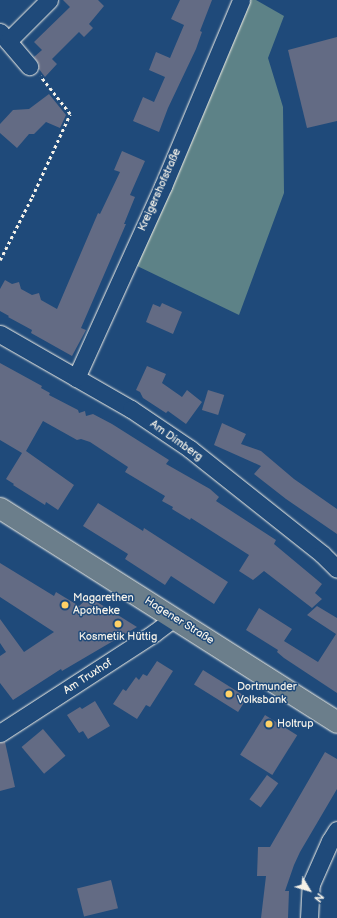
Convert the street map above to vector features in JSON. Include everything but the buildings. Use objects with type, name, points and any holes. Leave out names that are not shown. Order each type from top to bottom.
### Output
[{"type":"main road","name":"Hagener Straße","points":[[0,508],[337,722]]},
{"type":"street","points":[[29,66],[4,36],[48,0]]},
{"type":"street","name":"Kreigershofstraße","points":[[76,378],[163,186],[242,0]]},
{"type":"street","name":"Am Dimberg","points":[[0,334],[131,409],[190,449],[322,554],[337,569]]},
{"type":"street","name":"Am Truxhof","points":[[0,733],[109,663],[174,618]]},
{"type":"street","points":[[309,918],[312,884],[330,841],[337,830]]},
{"type":"path","points":[[0,260],[32,197],[70,114],[31,65],[29,66]]},
{"type":"green space","points":[[248,0],[256,0],[284,16],[268,58],[283,107],[284,193],[239,315],[133,264]]},
{"type":"place","name":"Magarethen Apotheke","points":[[65,605]]},
{"type":"place","name":"Kosmetik Hüttig","points":[[118,624]]},
{"type":"place","name":"Dortmunder Volksbank","points":[[229,694]]},
{"type":"place","name":"Holtrup","points":[[269,724]]}]
